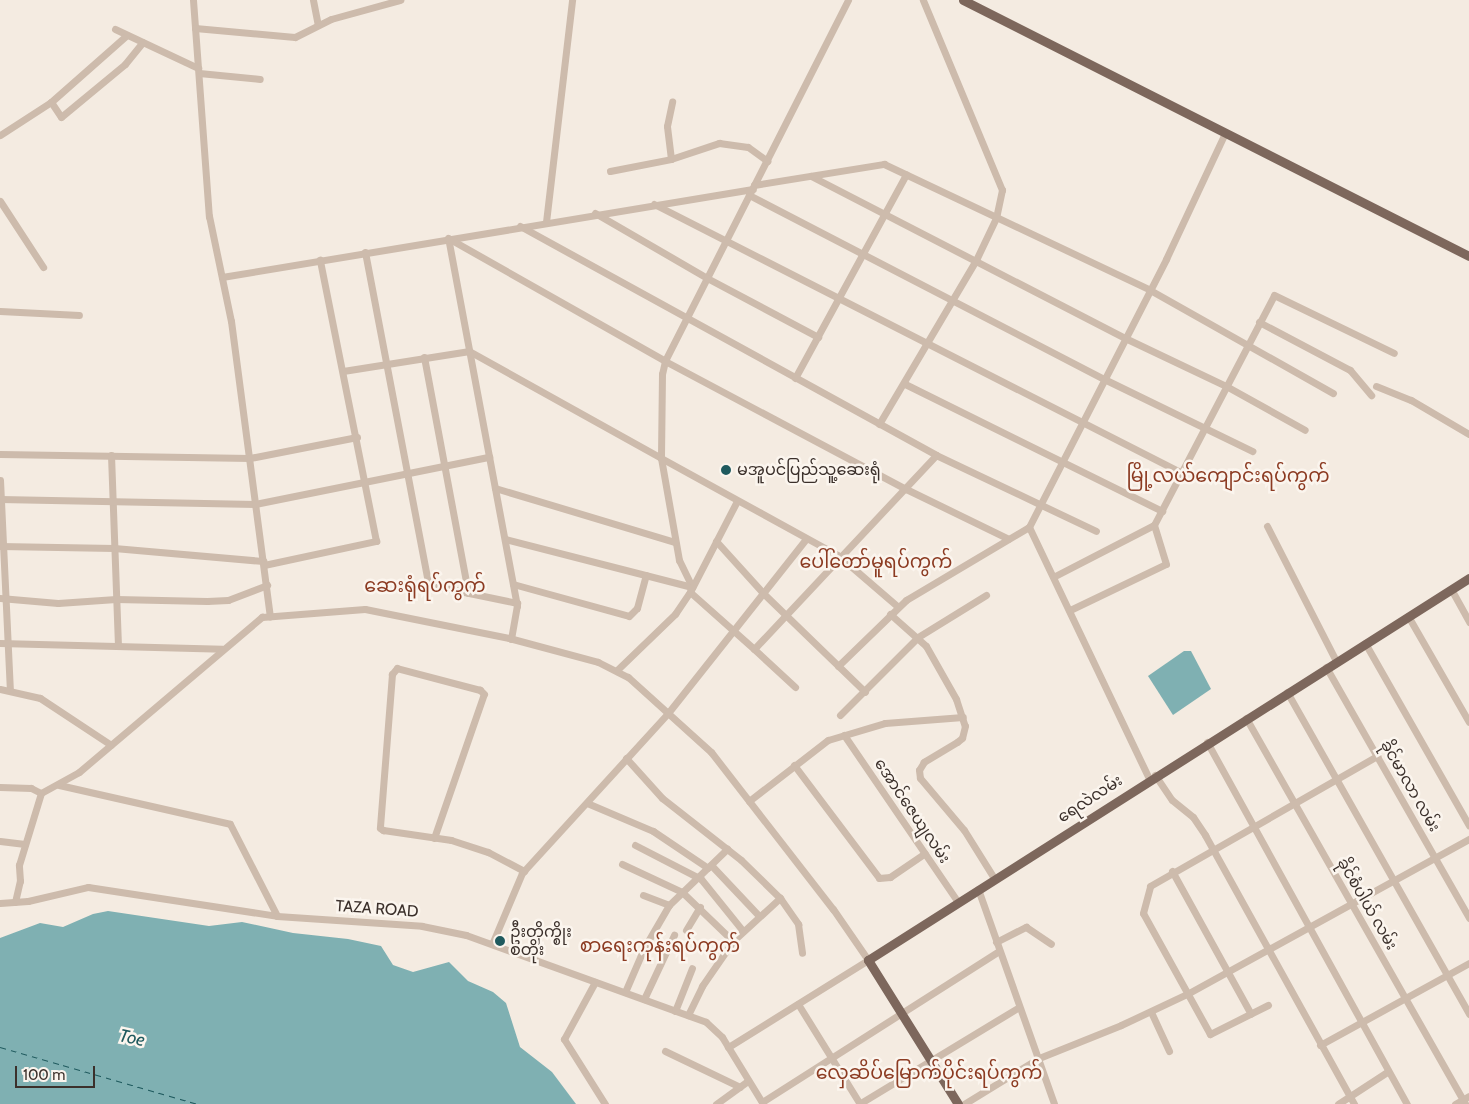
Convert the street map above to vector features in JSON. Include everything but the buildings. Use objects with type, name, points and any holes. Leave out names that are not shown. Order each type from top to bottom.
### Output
[{"type":"main road","points":[[963,0],[1469,256]]},
{"type":"main road","name":"ရေလဲလမ်း","points":[[868,960],[1207,742],[1469,578]]},
{"type":"main road","points":[[868,960],[958,1104]]},
{"type":"street","points":[[193,0],[209,216],[231,320],[270,616]]},
{"type":"street","points":[[313,0],[318,25]]},
{"type":"street","points":[[195,28],[295,37],[318,25],[400,0]]},
{"type":"street","points":[[546,222],[572,0]]},
{"type":"street","points":[[795,687],[691,590],[679,560],[661,458],[662,374],[665,361],[848,0]]},
{"type":"street","points":[[880,424],[976,260],[996,218],[1002,190],[999,176],[923,0]]},
{"type":"street","points":[[115,29],[199,71],[260,79]]},
{"type":"street","points":[[0,135],[51,102],[127,34]]},
{"type":"street","points":[[51,102],[61,117],[125,64],[143,42]]},
{"type":"street","points":[[671,159],[667,126],[672,102]]},
{"type":"street","points":[[838,666],[898,606],[1029,527],[1150,290],[1225,134]]},
{"type":"street","points":[[610,171],[671,159],[719,143],[748,147],[767,161]]},
{"type":"street","points":[[222,277],[595,213],[752,190],[811,176],[884,164],[1150,290],[1333,393]]},
{"type":"street","points":[[795,378],[906,174]]},
{"type":"street","points":[[811,176],[1125,338],[1226,386],[1304,430]]},
{"type":"street","points":[[752,190],[862,254],[1104,379],[1252,451]]},
{"type":"street","points":[[0,201],[43,267]]},
{"type":"street","points":[[654,204],[1182,473]]},
{"type":"street","points":[[595,213],[707,278],[818,336]]},
{"type":"street","points":[[520,226],[936,455],[1096,531]]},
{"type":"street","points":[[448,238],[517,603],[511,638]]},
{"type":"street","points":[[448,238],[665,361],[906,489],[1009,539]]},
{"type":"street","points":[[365,252],[406,475],[428,581],[435,586],[517,603]]},
{"type":"street","points":[[2,546],[114,548],[264,563],[376,541],[366,481],[320,260]]},
{"type":"street","points":[[1055,576],[1154,525],[1246,345],[1277,294],[1394,353]]},
{"type":"street","points":[[0,311],[79,315]]},
{"type":"street","points":[[1259,322],[1350,370],[1370,395]]},
{"type":"street","points":[[343,371],[386,362],[469,351],[806,540],[839,556],[898,606]]},
{"type":"street","points":[[424,357],[468,593]]},
{"type":"street","points":[[905,384],[1061,463],[1162,511]]},
{"type":"street","points":[[1376,386],[1411,400],[1469,434]]},
{"type":"street","points":[[0,454],[250,458],[357,437]]},
{"type":"street","points":[[111,455],[118,646]]},
{"type":"street","points":[[754,649],[839,556],[906,489],[936,455]]},
{"type":"street","points":[[1,499],[255,504],[489,457]]},
{"type":"street","points":[[0,480],[3,598],[9,643],[10,690]]},
{"type":"street","points":[[495,488],[675,542]]},
{"type":"street","points":[[617,670],[675,614],[691,590],[736,501]]},
{"type":"street","points":[[1070,610],[1166,564],[1154,525]]},
{"type":"street","points":[[1267,526],[1336,661]]},
{"type":"street","points":[[1029,527],[1055,576],[1152,777],[1172,800],[1192,817],[1212,847],[1354,1104]]},
{"type":"street","points":[[505,539],[646,575],[691,590]]},
{"type":"street","points":[[492,944],[524,871],[668,713],[806,540]]},
{"type":"street","points":[[716,541],[763,593],[865,692]]},
{"type":"street","points":[[513,584],[629,616],[638,608],[646,575]]},
{"type":"street","points":[[3,598],[58,602],[116,599],[228,600],[267,584]]},
{"type":"street","points":[[1451,590],[1469,622]]},
{"type":"street","points":[[840,716],[918,637],[986,595]]},
{"type":"street","points":[[0,787],[31,788],[41,792],[59,785],[112,745],[248,626],[262,617],[365,609],[511,638],[617,670],[668,713],[710,752],[832,909],[868,960]]},
{"type":"street","points":[[890,614],[918,637],[956,698],[963,717],[965,731],[962,738],[924,762],[919,770],[920,778],[964,830],[994,878]]},
{"type":"street","points":[[1408,616],[1469,722]]},
{"type":"street","points":[[0,643],[222,649]]},
{"type":"street","points":[[1365,643],[1469,825]]},
{"type":"street","name":"ခိုင်မာလာ လမ်း","points":[[1326,667],[1469,918]]},
{"type":"street","points":[[434,838],[484,694],[480,690],[397,668],[392,674],[380,826],[384,830],[434,838],[488,852],[524,871]]},
{"type":"street","points":[[0,689],[40,698],[58,707],[112,745]]},
{"type":"street","points":[[1287,692],[1469,1014]]},
{"type":"street","points":[[749,801],[828,740],[885,723],[963,717]]},
{"type":"street","name":"ခိုင်စံပါယ် လမ်း","points":[[1246,718],[1463,1101]]},
{"type":"street","name":"အောင်ဇေယျလမ်း","points":[[844,735],[958,902]]},
{"type":"street","points":[[1207,742],[1387,1072],[1407,1104]]},
{"type":"street","points":[[1268,1005],[1211,1034],[1187,994],[1143,909],[1151,884],[1212,847],[1377,756]]},
{"type":"street","points":[[626,758],[662,798],[727,849],[780,898],[798,924],[802,953]]},
{"type":"street","points":[[794,765],[879,878],[890,877],[925,853]]},
{"type":"street","points":[[59,785],[230,824],[277,916]]},
{"type":"street","points":[[15,902],[20,881],[19,865],[41,792]]},
{"type":"street","points":[[587,802],[653,831],[709,866],[759,916]]},
{"type":"street","points":[[964,1104],[1039,1058],[1151,1012],[1187,994],[1351,904],[1436,860],[1469,839]]},
{"type":"street","points":[[0,840],[25,844]]},
{"type":"street","points":[[635,845],[698,878],[722,902],[743,931]]},
{"type":"street","points":[[625,992],[644,948],[669,905],[727,849]]},
{"type":"street","points":[[622,864],[682,892],[700,907],[733,941]]},
{"type":"street","points":[[1172,871],[1251,1014]]},
{"type":"street","name":"TAZA ROAD","points":[[0,903],[15,902],[88,887],[277,916],[422,926],[492,944],[675,1010],[714,1027],[762,1103]]},
{"type":"street","points":[[978,889],[1054,1104]]},
{"type":"street","points":[[643,895],[669,905]]},
{"type":"street","points":[[688,1015],[702,986],[733,941],[780,898]]},
{"type":"street","points":[[686,930],[700,907]]},
{"type":"street","points":[[996,942],[1026,927],[1051,944]]},
{"type":"street","points":[[644,1000],[674,935]]},
{"type":"street","points":[[762,1103],[1000,951]]},
{"type":"street","name":"ရေလဲလမ်း","points":[[728,1047],[868,960]]},
{"type":"street","points":[[1320,1045],[1359,1021],[1469,963]]},
{"type":"street","points":[[675,1010],[692,968]]},
{"type":"street","points":[[595,982],[564,1039],[605,1104]]},
{"type":"street","points":[[798,1004],[860,1104],[930,1059],[1019,1007]]},
{"type":"street","points":[[1151,1012],[1169,1050]]},
{"type":"street","points":[[665,1051],[740,1087]]},
{"type":"street","points":[[1338,1104],[1387,1072]]},
{"type":"street","points":[[716,1104],[748,1081]]},
{"type":"water","points":[[1184,651],[1191,651],[1211,689],[1173,715],[1148,676]]},
{"type":"water","name":"Toe","points":[[108,911],[209,926],[242,922],[293,933],[348,939],[381,946],[393,965],[413,972],[449,962],[468,981],[493,992],[506,1003],[520,1047],[552,1072],[576,1104],[0,1104],[0,938],[40,923],[63,927],[93,914]]},
{"type":"ferry route","points":[[0,1047],[197,1104]]},
{"type":"place","name":"မအူပင်ပြည်သူ့ဆေးရုံ","points":[[726,470]]},
{"type":"place","name":"ဦးတိုက္စိုး စတိုး","points":[[500,941]]},
{"type":"district","name":"မြို့လယ်ကျောင်းရပ်ကွက်","points":[[1228,476]]},
{"type":"district","name":"ပေါ်တော်မူရပ်ကွက်","points":[[876,562]]},
{"type":"district","name":"ဆေးရုံရပ်ကွက်","points":[[425,586]]},
{"type":"district","name":"စာရေးကုန်းရပ်ကွက်","points":[[660,946]]},
{"type":"district","name":"လှေဆိပ်မြောက်ပိုင်းရပ်ကွက်","points":[[929,1073]]}]
